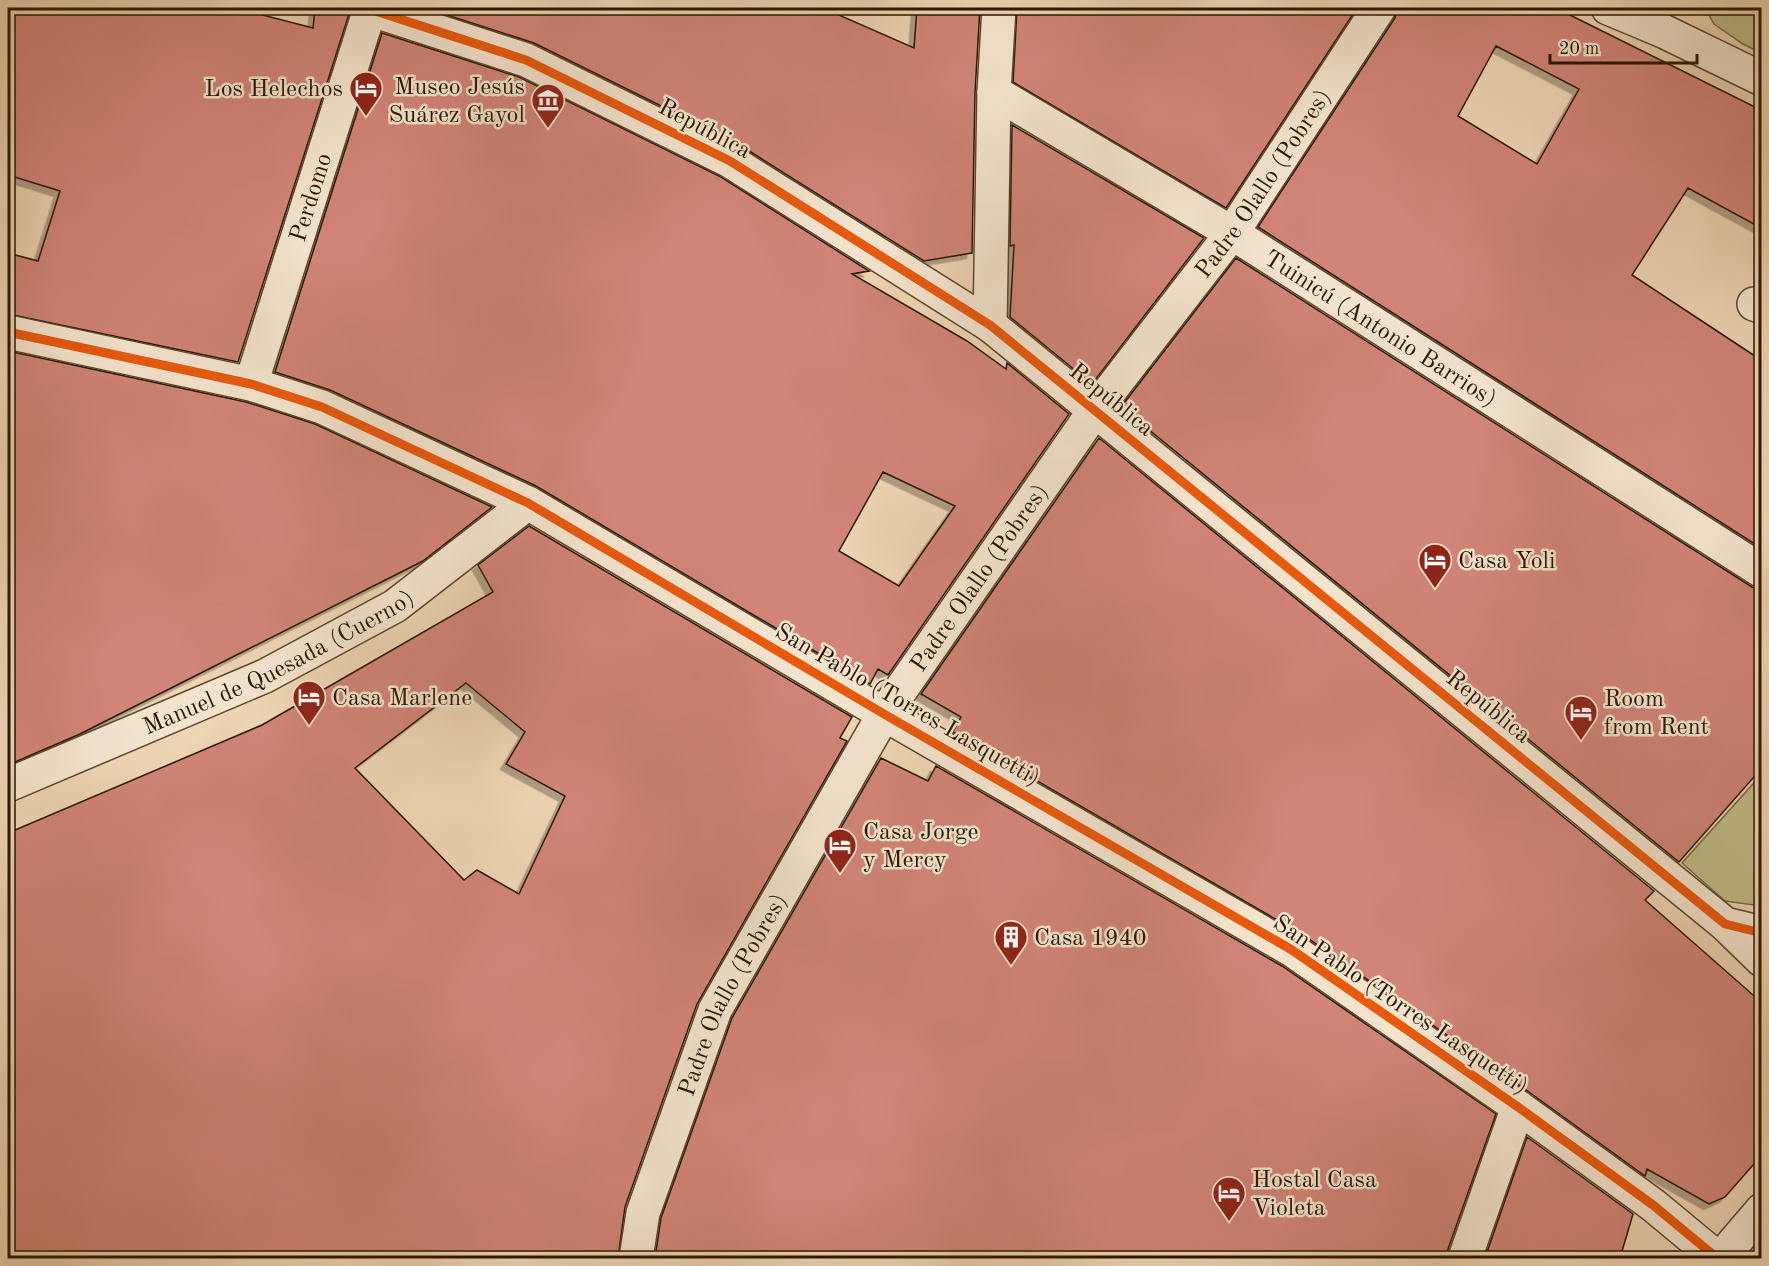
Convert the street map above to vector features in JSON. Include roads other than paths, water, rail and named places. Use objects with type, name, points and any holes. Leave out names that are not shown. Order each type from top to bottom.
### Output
[{"type":"street","name":"República","points":[[368,8],[526,60],[730,161],[990,325],[1725,924],[1761,960]]},
{"type":"street","name":"Perdomo","points":[[251,384],[368,8]]},
{"type":"street","points":[[990,325],[994,92],[999,8]]},
{"type":"street","name":"Padre Olallo (Pobres)","points":[[636,1258],[643,1213],[715,1010],[884,714],[1095,410],[1232,233],[1379,8]]},
{"type":"street","points":[[1608,8],[1666,19],[1761,79]]},
{"type":"street","name":"Tuinicú (Antonio Barrios)","points":[[994,92],[1232,233],[1761,571]]},
{"type":"street","name":"San Pablo (Torres Lasquetti)","points":[[8,332],[251,384],[322,407],[528,503],[884,714],[1292,950],[1518,1107],[1653,1205],[1719,1258]]},
{"type":"street","name":"Manuel de Quesada (Cuerno)","points":[[8,785],[265,676],[395,606],[528,503]]},
{"type":"street","name":"República","points":[[1725,924],[1761,933]]},
{"type":"street","points":[[1466,1258],[1518,1107]]},
{"type":"street","points":[[1719,1258],[1761,1209]]},
{"type":"place","name":"Los Helechos","points":[[366,117]]},
{"type":"place","name":"Museo Jesús Suárez Gayol","points":[[548,129]]},
{"type":"place","name":"Casa Yoli","points":[[1435,589]]},
{"type":"place","name":"Casa Marlene","points":[[309,726]]},
{"type":"place","name":"Room from Rent","points":[[1581,741]]},
{"type":"place","name":"Casa Jorge y Mercy","points":[[840,874]]},
{"type":"place","name":"Casa 1940","points":[[1011,966]]},
{"type":"place","name":"Hostal Casa Violeta","points":[[1229,1222]]}]
